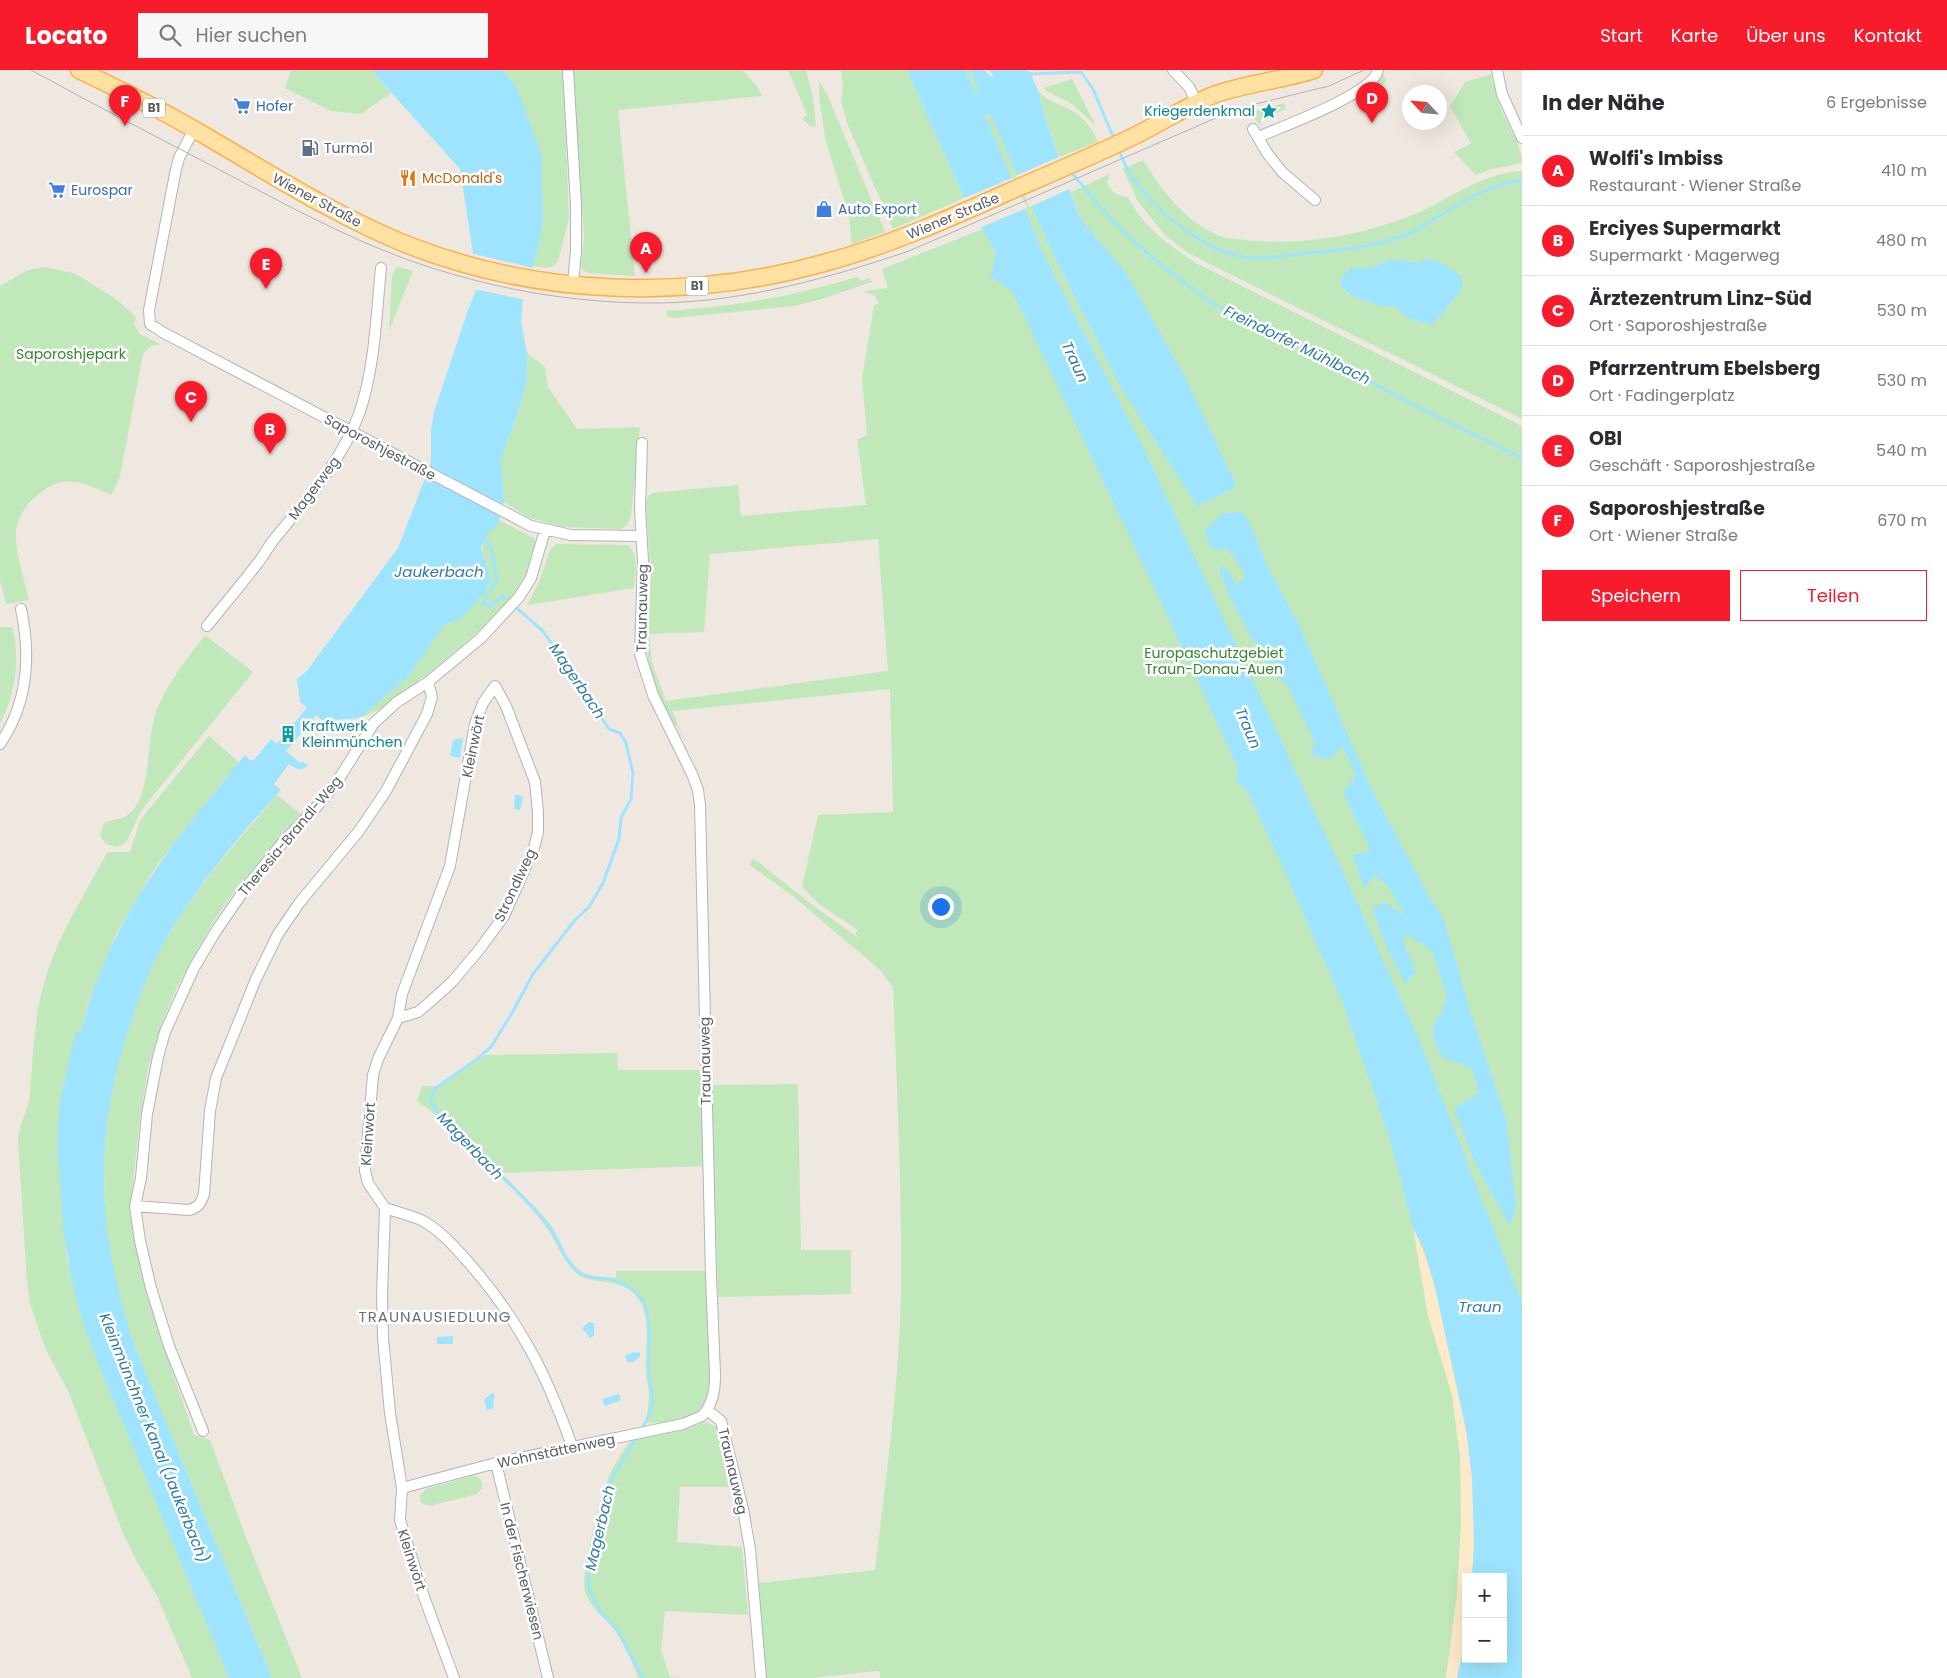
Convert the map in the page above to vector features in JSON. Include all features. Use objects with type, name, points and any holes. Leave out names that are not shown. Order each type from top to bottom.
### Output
[{"type":"main road","name":"Wiener Straße","points":[[80,70],[194,129],[296,190],[348,218],[407,244],[463,263],[534,280],[616,288],[706,285],[789,272],[857,254],[956,215],[1128,139],[1221,93],[1314,70]]},
{"type":"street","points":[[568,70],[576,205],[576,251],[572,284]]},
{"type":"street","points":[[1173,70],[1187,84],[1198,103]]},
{"type":"street","points":[[1315,200],[1282,172],[1267,153],[1255,133],[1349,97],[1374,79],[1378,70]]},
{"type":"street","points":[[1497,70],[1502,94],[1522,138]]},
{"type":"street","name":"Saporoshjestraße","points":[[194,129],[179,158],[176,169],[149,310],[150,324],[517,520],[545,530],[571,535],[641,536]]},
{"type":"street","name":"Magerweg","points":[[207,626],[325,476],[352,432],[368,385],[381,268]]},
{"type":"street","name":"Traunauweg","points":[[642,443],[641,536],[643,561],[640,654],[653,694],[692,774],[698,790],[700,805],[715,1374],[712,1402],[707,1410],[721,1421],[743,1509],[750,1549],[761,1678]]},
{"type":"street","name":"Theresia-Brandl-Weg","points":[[203,1431],[169,1346],[151,1288],[140,1241],[136,1206],[141,1178],[147,1114],[158,1057],[175,1007],[194,968],[216,931],[245,889],[284,841],[335,785],[374,723],[397,702],[428,682],[480,638],[519,596],[531,578],[545,530]]},
{"type":"street","points":[[0,744],[15,716],[26,674],[26,632],[21,609]]},
{"type":"street","points":[[136,1206],[189,1210],[196,1208],[201,1203],[204,1194],[210,1111],[216,1078],[256,979],[278,934],[300,902],[363,826],[386,791],[427,714],[432,696],[428,682]]},
{"type":"street","name":"Kleinwört","points":[[454,1678],[424,1597],[400,1520],[402,1488],[390,1414],[383,1338],[384,1208],[365,1172],[373,1075],[378,1059],[398,1018],[402,994],[450,866],[476,724],[483,703],[495,686]]},
{"type":"street","name":"Strondlweg","points":[[398,1018],[418,1012],[452,982],[479,950],[504,916],[534,848],[538,832],[535,782],[506,706],[495,686]]},
{"type":"street","points":[[384,1208],[410,1216],[430,1226],[462,1255],[493,1292],[529,1346],[544,1373],[557,1402],[572,1446]]},
{"type":"street","name":"Wohnstättenweg","points":[[402,1488],[496,1463],[692,1422],[702,1416],[707,1410]]},
{"type":"street","name":"In der Fischerwiesen","points":[[496,1463],[548,1678]]},
{"type":"green space","points":[[291,70],[371,70],[391,93],[361,114],[331,111],[285,88]]},
{"type":"green space","points":[[503,70],[563,70],[569,219],[558,261],[549,267],[531,266],[538,249],[517,88]]},
{"type":"green space","points":[[573,70],[742,70],[756,85],[762,96],[618,110],[635,276],[589,273],[583,271],[581,266],[584,237]]},
{"type":"green space","points":[[788,70],[806,70],[813,99],[816,125],[812,127],[802,119],[807,115]]},
{"type":"green space","points":[[841,70],[907,70],[964,198],[893,229],[847,123],[841,101],[843,86]]},
{"type":"green space","points":[[966,70],[972,70],[979,92],[975,93]]},
{"type":"green space","points":[[1383,73],[1386,80],[1385,83],[1351,102],[1373,86]]},
{"type":"green space","points":[[1491,74],[1500,106],[1518,145],[1522,163],[1488,170],[1476,175],[1454,152],[1471,144],[1450,106],[1465,82]]},
{"type":"green space","points":[[1072,79],[1096,126],[1072,104],[1044,88]]},
{"type":"green space","points":[[819,81],[827,94],[885,232],[852,244],[849,216],[826,142],[819,97]]},
{"type":"green space","points":[[1038,90],[1048,99],[1079,115],[1090,127],[1098,142],[1059,157],[1043,112]]},
{"type":"green space","points":[[1284,103],[1286,109],[1260,120],[1262,126],[1248,113]]},
{"type":"green space","name":"Europaschutzgebiet Traun-Donau-Auen","points":[[990,113],[1050,247],[1094,235],[1079,217],[1071,192],[1110,174],[1107,182],[1111,189],[1118,195],[1128,197],[1141,217],[1158,235],[1196,263],[1522,426],[1522,1678],[880,1678],[880,1672],[877,1671],[811,1678],[767,1678],[760,1625],[759,1583],[875,1570],[898,1363],[901,1294],[900,1179],[893,987],[880,970],[794,897],[750,865],[753,858],[819,910],[863,941],[855,934],[858,930],[819,904],[802,887],[818,815],[893,812],[890,689],[672,711],[688,747],[678,727],[671,721],[662,703],[648,658],[646,634],[651,581],[646,502],[648,496],[653,493],[738,485],[741,516],[866,505],[857,439],[867,435],[862,378],[874,306],[879,303],[874,295],[865,291],[888,288],[882,269],[983,229],[996,254],[995,261],[1041,249],[985,115]],"holes":[[[878,539],[888,671],[666,701],[652,663],[649,634],[704,632],[710,554]]]},
{"type":"green space","points":[[1143,160],[1166,194],[1185,214],[1207,230],[1220,236],[1231,239],[1282,242],[1329,238],[1376,228],[1417,213],[1480,181],[1507,173],[1522,171],[1522,419],[1188,253],[1166,236],[1138,202],[1123,169]],"holes":[[[1428,259],[1458,295],[1432,325],[1409,319],[1394,306],[1380,306],[1352,296],[1340,285],[1341,278],[1350,268],[1369,268],[1387,261],[1416,263]]]},
{"type":"green space","name":"Saporoshjepark","points":[[45,267],[73,273],[116,299],[136,317],[134,324],[140,334],[161,345],[154,345],[148,348],[142,359],[120,477],[111,495],[80,483],[62,482],[44,490],[31,501],[20,517],[16,531],[18,557],[29,600],[6,604],[0,580],[0,286],[28,270]]},
{"type":"green space","points":[[399,267],[413,271],[389,331],[392,277],[395,269]]},
{"type":"green space","points":[[857,277],[861,281],[870,278],[872,282],[794,306],[674,318],[668,317],[666,311],[715,307],[763,300]]},
{"type":"green space","points":[[527,353],[545,367],[548,387],[577,429],[640,427],[631,516],[627,525],[621,529],[562,527],[528,517],[504,502],[501,460],[527,379]]},
{"type":"green space","points":[[499,520],[534,538],[535,541],[526,574],[506,605],[477,633],[429,673],[382,708],[360,718],[418,660],[444,625],[462,617],[487,568],[483,554],[483,541]]},
{"type":"green space","points":[[556,544],[626,545],[633,552],[635,558],[634,588],[527,605],[539,582],[550,550]]},
{"type":"green space","points":[[0,627],[12,627],[15,639],[16,664],[13,689],[0,724]]},
{"type":"green space","points":[[205,635],[253,672],[141,811],[127,841],[116,847],[106,844],[100,836],[104,823],[129,814],[136,806],[142,794],[153,723],[160,701]]},
{"type":"green space","points":[[209,736],[239,762],[157,865],[117,932],[88,1004],[81,1032],[64,1082],[57,1145],[67,1259],[86,1332],[229,1678],[192,1678],[157,1596],[123,1533],[69,1393],[46,1350],[30,1304],[18,1140],[29,1099],[34,1036],[41,994],[50,963],[64,931],[106,854],[110,852],[130,852],[140,821]]},
{"type":"green space","points":[[277,795],[302,815],[237,888],[215,919],[176,989],[161,1025],[148,1069],[140,1118],[130,1209],[154,1318],[194,1435],[210,1440],[247,1540],[302,1678],[272,1678],[137,1354],[124,1315],[112,1266],[106,1216],[104,1165],[108,1114],[117,1064],[132,1015],[151,968],[175,924],[198,890]]},
{"type":"green space","points":[[617,1053],[618,1070],[701,1070],[705,1166],[500,1173],[536,1208],[553,1228],[569,1260],[585,1274],[616,1278],[616,1271],[707,1271],[710,1370],[708,1396],[698,1412],[689,1418],[675,1422],[646,1423],[649,1393],[646,1374],[647,1328],[641,1303],[634,1294],[617,1284],[582,1277],[575,1272],[566,1261],[544,1224],[522,1199],[447,1128],[442,1119],[417,1101],[422,1086],[435,1086],[449,1080],[485,1055]]},
{"type":"green space","points":[[798,1084],[801,1250],[851,1250],[851,1294],[718,1297],[712,1085]]},
{"type":"green space","points":[[705,1422],[715,1426],[717,1429],[731,1487],[680,1487],[677,1542],[742,1547],[748,1615],[665,1611],[661,1650],[670,1677],[683,1678],[638,1678],[624,1644],[612,1627],[594,1608],[586,1594],[584,1584],[585,1570],[596,1518],[611,1472],[630,1441],[691,1428]]},
{"type":"green space","points":[[472,1476],[478,1477],[482,1482],[482,1488],[477,1494],[429,1506],[421,1503],[420,1495],[426,1489]]},
{"type":"sand","points":[[1413,1228],[1430,1271],[1438,1302],[1464,1419],[1471,1466],[1474,1503],[1472,1573],[1462,1573],[1462,1655],[1457,1678],[1446,1678],[1457,1594],[1461,1523],[1460,1457],[1452,1395],[1428,1316]]},
{"type":"water","name":"Jaukerbach","points":[[371,70],[503,70],[517,88],[541,153],[543,220],[538,249],[523,301],[521,322],[527,353],[527,379],[521,403],[501,460],[504,502],[498,524],[488,533],[481,548],[491,581],[484,593],[463,617],[444,625],[407,678],[360,718],[323,721],[300,702],[297,679],[306,672],[398,548],[431,463],[431,430],[434,412],[476,291],[476,273],[460,169]]},
{"type":"water","name":"Traun","points":[[907,70],[966,70],[975,93],[979,92],[972,70],[984,70],[994,79],[990,70],[1026,70],[1030,72],[1038,90],[1043,112],[1079,217],[1126,273],[1186,379],[1237,487],[1197,506],[1120,386],[1054,256],[990,114],[985,115],[1045,257],[1145,451],[1357,902],[1421,1044],[1522,1302],[1522,1678],[1457,1678],[1462,1655],[1462,1663],[1507,1663],[1507,1573],[1472,1573],[1474,1548],[1472,1478],[1466,1430],[1435,1287],[1423,1246],[1413,1228],[1389,1136],[1342,1001],[1246,789],[1236,781],[1238,768],[1159,598],[1012,291],[991,277],[996,253],[964,198]]},
{"type":"water","points":[[1428,259],[1441,263],[1460,275],[1463,285],[1458,295],[1432,325],[1409,319],[1394,306],[1380,306],[1352,296],[1340,285],[1341,278],[1350,268],[1369,268],[1387,261],[1399,260],[1416,263]]},
{"type":"water","name":"Traun","points":[[1242,512],[1250,524],[1266,563],[1301,629],[1371,788],[1428,895],[1444,920],[1470,1010],[1506,1119],[1516,1203],[1513,1218],[1509,1225],[1475,1163],[1454,1109],[1479,1093],[1472,1068],[1442,1057],[1432,1035],[1435,1022],[1441,1013],[1447,996],[1432,951],[1406,933],[1404,944],[1416,972],[1405,984],[1382,937],[1373,909],[1384,902],[1405,916],[1388,886],[1374,876],[1364,888],[1352,855],[1371,851],[1343,793],[1356,775],[1342,746],[1329,760],[1310,754],[1315,743],[1288,686],[1266,668],[1272,651],[1254,642],[1230,597],[1219,570],[1224,566],[1237,585],[1246,575],[1228,549],[1211,549],[1204,531],[1223,513]]},
{"type":"water","points":[[463,738],[460,758],[450,756],[453,740]]},
{"type":"water","points":[[271,739],[299,762],[308,765],[299,769],[289,764],[274,784],[281,790],[212,872],[186,907],[160,949],[137,1003],[116,1072],[105,1152],[104,1190],[107,1229],[123,1309],[136,1350],[272,1678],[229,1678],[86,1332],[73,1288],[64,1236],[57,1145],[60,1101],[75,1033],[81,1032],[91,998],[116,936],[150,879],[189,824],[245,755],[250,760],[254,760]]},
{"type":"water","points":[[515,794],[523,797],[520,810],[514,809]]},
{"type":"water","points":[[589,1322],[594,1323],[594,1336],[590,1338],[582,1328]]},
{"type":"water","points":[[453,1336],[453,1344],[437,1344],[437,1337]]},
{"type":"water","points":[[634,1352],[640,1353],[640,1357],[633,1362],[627,1362],[625,1356]]},
{"type":"water","points":[[493,1393],[495,1396],[493,1401],[494,1408],[487,1410],[484,1399]]},
{"type":"water","points":[[619,1394],[621,1400],[605,1406],[602,1399]]},
{"type":"pier","points":[[1061,156],[1072,188],[1029,207],[1015,176]]},
{"type":"pier","points":[[1014,177],[1027,208],[979,228],[962,199]]},
{"type":"pier","points":[[470,253],[534,268],[526,300],[474,289]]},
{"type":"waterway","name":"Freindorfer Mühlbach","points":[[1028,74],[1081,72],[1093,89],[1114,139]]},
{"type":"waterway","name":"Freindorfer Mühlbach","points":[[1119,150],[1126,167],[1142,190],[1154,204],[1185,230],[1218,249],[1252,258],[1340,250],[1402,237],[1479,194],[1500,185],[1522,180]]},
{"type":"waterway","name":"Freindorfer Mühlbach","points":[[1070,171],[1112,220],[1135,242],[1160,264],[1212,303],[1252,325],[1269,330],[1301,345],[1422,409],[1522,458]]},
{"type":"waterway","name":"Magerbach","points":[[482,538],[490,544],[497,580],[483,602],[489,607],[503,596],[543,631],[609,729],[620,733],[626,743],[633,773],[631,799],[621,818],[619,839],[603,883],[589,907],[575,920],[533,974],[491,1047],[436,1088],[430,1099],[447,1124],[508,1182],[545,1221],[566,1258],[579,1273],[589,1277],[619,1282],[632,1289],[641,1298],[648,1317],[649,1375],[652,1392],[652,1405],[642,1429]]},
{"type":"waterway","name":"Kleinmünchner Kanal (Jaukerbach)","points":[[271,760],[322,699]]},
{"type":"waterway","name":"Magerbach","points":[[637,1437],[612,1478],[590,1564],[588,1588],[600,1611],[617,1630],[643,1678]]},
{"type":"tram line","points":[[31,70],[294,209],[372,246],[455,275],[513,289],[572,298],[632,303],[694,301],[756,293],[818,279],[909,251],[1239,108],[1329,86],[1364,70]]},
{"type":"place","name":"Hofer","points":[[242,106]]},
{"type":"place","name":"Kriegerdenkmal","points":[[1269,111]]},
{"type":"place","name":"Pfarrzentrum Ebelsberg","points":[[1372,123]]},
{"type":"place","name":"Saporoshjestraße","points":[[125,126]]},
{"type":"place","name":"Turmöl","points":[[310,148]]},
{"type":"place","name":"McDonald's","points":[[408,178]]},
{"type":"place","name":"Eurospar","points":[[57,190]]},
{"type":"place","name":"Auto Export","points":[[824,209]]},
{"type":"place","name":"Wolfi's Imbiss","points":[[646,273]]},
{"type":"place","name":"OBI","points":[[266,289]]},
{"type":"place","name":"Ärztezentrum Linz-Süd","points":[[191,422]]},
{"type":"place","name":"Erciyes Supermarkt","points":[[270,454]]},
{"type":"place","name":"Kraftwerk Kleinmünchen","points":[[288,734]]},
{"type":"district","name":"TRAUNAUSIEDLUNG","points":[[435,1317]]}]
